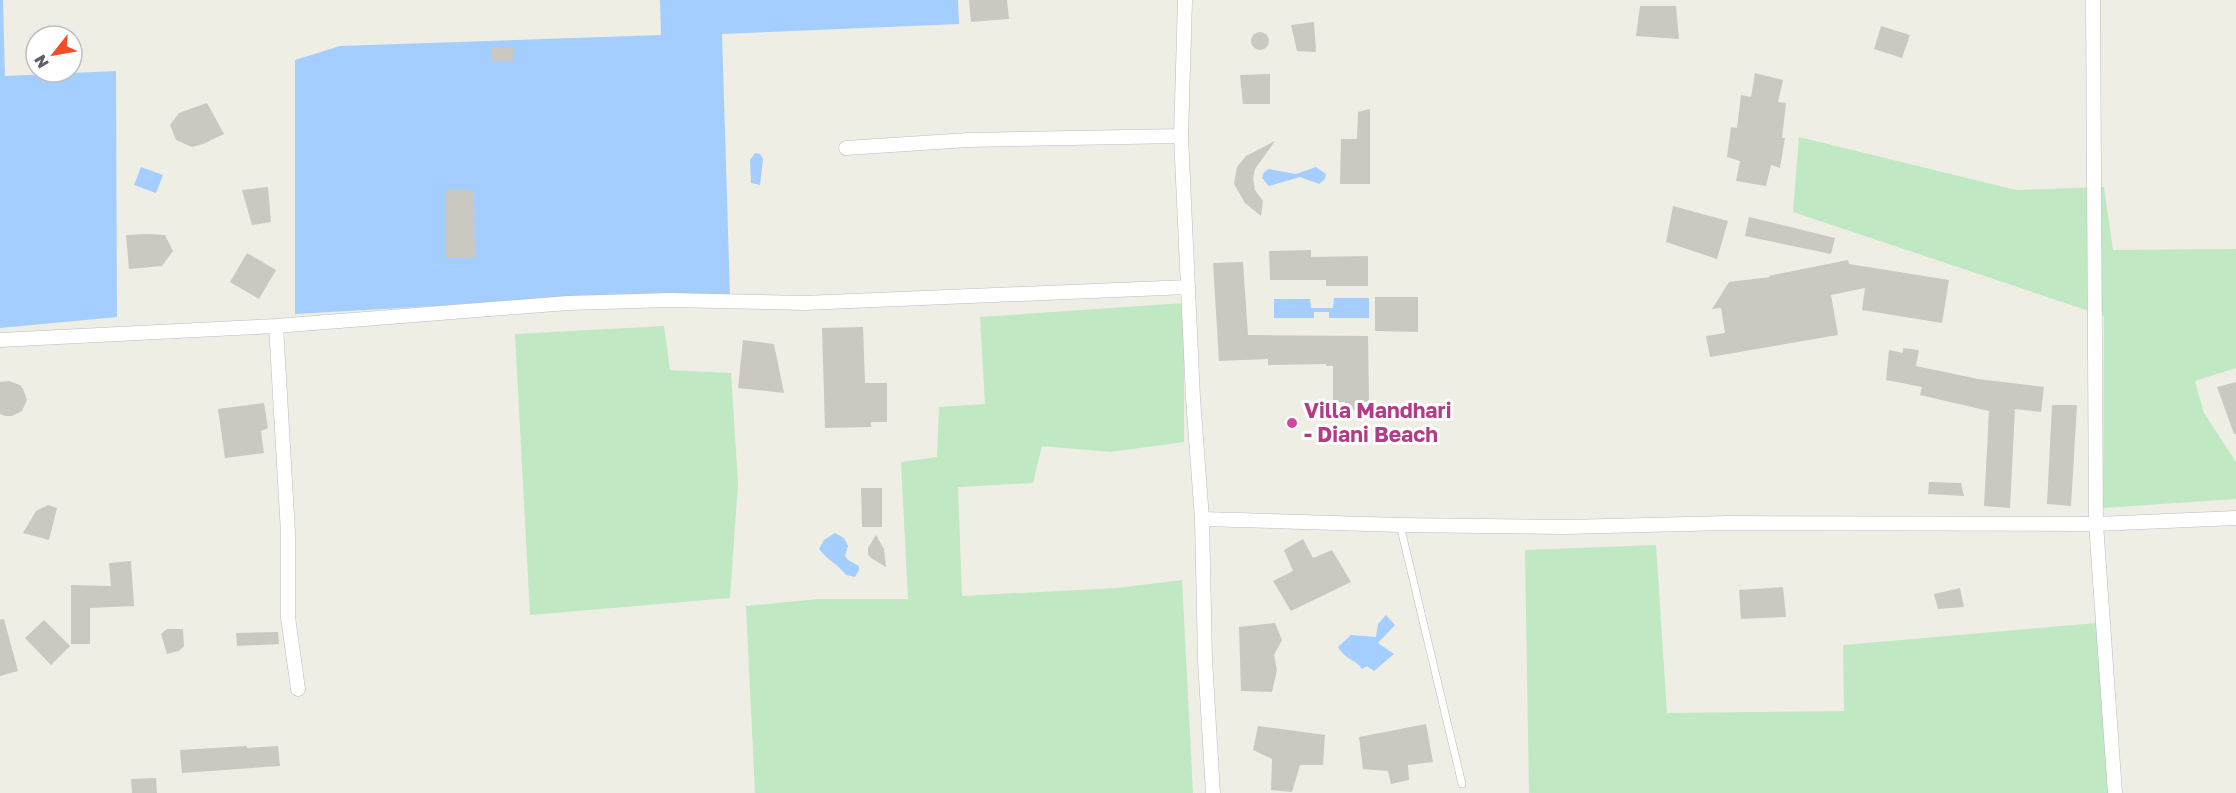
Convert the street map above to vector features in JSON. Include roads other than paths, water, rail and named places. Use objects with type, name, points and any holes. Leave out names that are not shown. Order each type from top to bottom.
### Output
[{"type":"street","points":[[1185,0],[1181,136],[1192,398],[1202,519],[1205,660],[1213,793]]},
{"type":"street","points":[[2093,0],[2096,524],[2115,793]]},
{"type":"street","points":[[846,148],[979,139],[1181,136]]},
{"type":"street","points":[[0,340],[276,326],[568,303],[669,300],[804,303],[1188,287]]},
{"type":"street","points":[[276,326],[288,533],[288,617],[298,689]]},
{"type":"street","points":[[1202,519],[1565,527],[1728,523],[2096,524],[2236,518]]},
{"type":"lane","points":[[1400,525],[1462,784]]},
{"type":"water","points":[[0,0],[3,0],[5,76],[24,75],[24,84],[84,84],[84,72],[116,71],[117,317],[0,328]]},
{"type":"water","points":[[660,0],[958,0],[959,24],[722,34],[730,296],[575,298],[295,314],[295,60],[340,46],[661,35]]},
{"type":"water","points":[[755,153],[760,154],[763,159],[760,185],[751,183],[750,160]]},
{"type":"water","points":[[141,167],[163,175],[156,193],[134,185]]},
{"type":"water","points":[[1316,167],[1326,174],[1325,179],[1319,184],[1300,177],[1269,186],[1262,178],[1264,172],[1269,169],[1296,174]]},
{"type":"water","points":[[1334,298],[1369,298],[1369,318],[1329,318],[1329,312],[1314,312],[1314,318],[1274,318],[1274,299],[1310,299],[1311,308],[1333,308]]},
{"type":"water","points":[[835,533],[844,538],[848,546],[845,556],[859,566],[855,577],[846,575],[819,549],[824,540]]},
{"type":"water","points":[[1386,615],[1395,625],[1378,643],[1394,654],[1374,671],[1367,666],[1362,669],[1344,655],[1338,647],[1351,635],[1376,637],[1378,624]]},
{"type":"place","name":"Villa Mandhari - Diani Beach","points":[[1292,423]]}]
